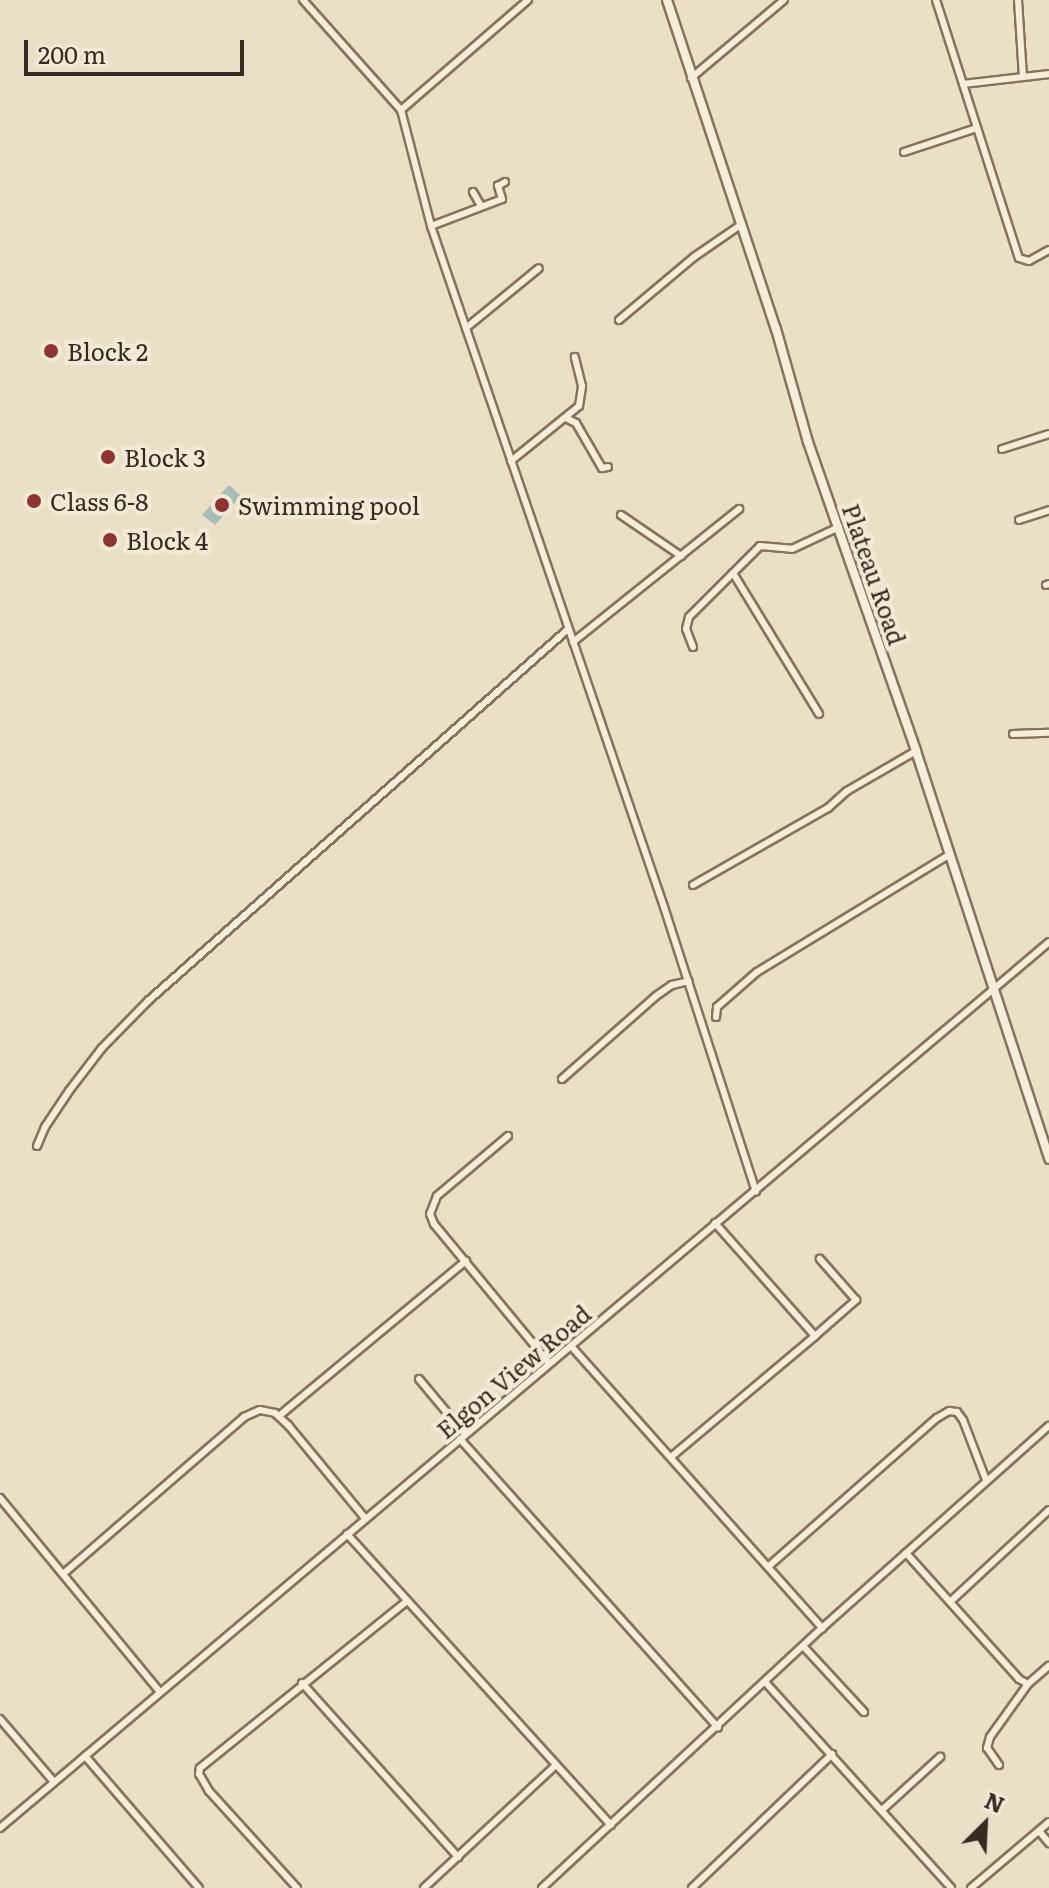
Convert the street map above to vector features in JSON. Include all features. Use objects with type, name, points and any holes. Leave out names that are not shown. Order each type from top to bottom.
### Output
[{"type":"street","points":[[303,0],[401,110],[431,226],[689,981],[756,1192]]},
{"type":"street","points":[[401,110],[528,0]]},
{"type":"street","name":"Plateau Road","points":[[667,0],[742,224],[808,442],[916,751],[992,992],[1049,1159]]},
{"type":"street","points":[[691,78],[784,0]]},
{"type":"street","points":[[936,0],[1019,258],[1029,261],[1049,250]]},
{"type":"street","points":[[1018,0],[1023,77]]},
{"type":"street","points":[[963,84],[1049,74]]},
{"type":"street","points":[[904,152],[977,128]]},
{"type":"street","points":[[431,226],[502,199],[498,186],[505,182]]},
{"type":"street","points":[[473,192],[481,206]]},
{"type":"street","points":[[619,320],[694,257],[742,224]]},
{"type":"street","points":[[466,328],[539,268]]},
{"type":"street","points":[[511,461],[566,418],[583,397],[575,357]]},
{"type":"street","points":[[566,418],[576,423],[602,468],[608,467]]},
{"type":"street","points":[[1002,449],[1049,434]]},
{"type":"street","points":[[573,642],[739,509]]},
{"type":"street","points":[[1019,520],[1049,510]]},
{"type":"street","points":[[621,515],[681,556]]},
{"type":"street","points":[[693,647],[686,629],[689,617],[764,544],[785,551],[839,527]]},
{"type":"street","points":[[733,573],[819,714]]},
{"type":"street","points":[[37,1146],[45,1127],[69,1091],[102,1048],[148,1001],[567,630]]},
{"type":"street","points":[[1013,734],[1049,733]]},
{"type":"street","points":[[693,885],[828,808],[847,791],[916,751]]},
{"type":"street","points":[[716,1017],[717,1007],[757,972],[950,854]]},
{"type":"street","name":"Elgon View Road","points":[[0,1828],[1049,942]]},
{"type":"street","points":[[562,1079],[656,996],[672,985],[689,981]]},
{"type":"street","points":[[508,1136],[432,1202],[430,1214],[434,1224],[549,1363]]},
{"type":"street","points":[[715,1223],[815,1336]]},
{"type":"street","points":[[671,1457],[855,1303],[820,1259]]},
{"type":"street","points":[[279,1416],[466,1261]]},
{"type":"street","points":[[571,1346],[822,1628]]},
{"type":"street","points":[[419,1379],[463,1436],[718,1728]]},
{"type":"street","points":[[63,1574],[244,1417],[268,1409],[279,1416],[365,1518]]},
{"type":"street","points":[[769,1566],[949,1411],[957,1412],[963,1420],[986,1480]]},
{"type":"street","points":[[542,1888],[986,1480],[1046,1429],[1049,1437]]},
{"type":"street","points":[[1,1502],[160,1692]]},
{"type":"street","points":[[950,1602],[1049,1510]]},
{"type":"street","points":[[347,1534],[611,1825]]},
{"type":"street","points":[[906,1553],[1019,1679],[1028,1684]]},
{"type":"street","points":[[297,1888],[209,1791],[199,1774],[203,1765],[407,1601]]},
{"type":"street","points":[[803,1646],[864,1712]]},
{"type":"street","points":[[999,1765],[987,1748],[990,1737],[1028,1684],[1049,1666]]},
{"type":"street","points":[[302,1683],[458,1857]]},
{"type":"street","points":[[766,1683],[951,1888]]},
{"type":"street","points":[[0,1719],[54,1782]]},
{"type":"street","points":[[692,1888],[832,1754]]},
{"type":"street","points":[[85,1756],[199,1888]]},
{"type":"street","points":[[882,1810],[940,1757]]},
{"type":"street","points":[[424,1888],[555,1766]]},
{"type":"street","points":[[971,1888],[1049,1822]]},
{"type":"street","points":[[1039,1831],[1049,1843]]},
{"type":"water","name":"Swimming pool","points":[[229,485],[241,496],[215,525],[202,515]]},
{"type":"place","name":"Block 2","points":[[51,351]]},
{"type":"place","name":"Block 3","points":[[108,457]]},
{"type":"place","name":"Class 6-8","points":[[34,501]]},
{"type":"place","name":"Swimming pool","points":[[222,505]]},
{"type":"place","name":"Block 4","points":[[110,540]]}]
